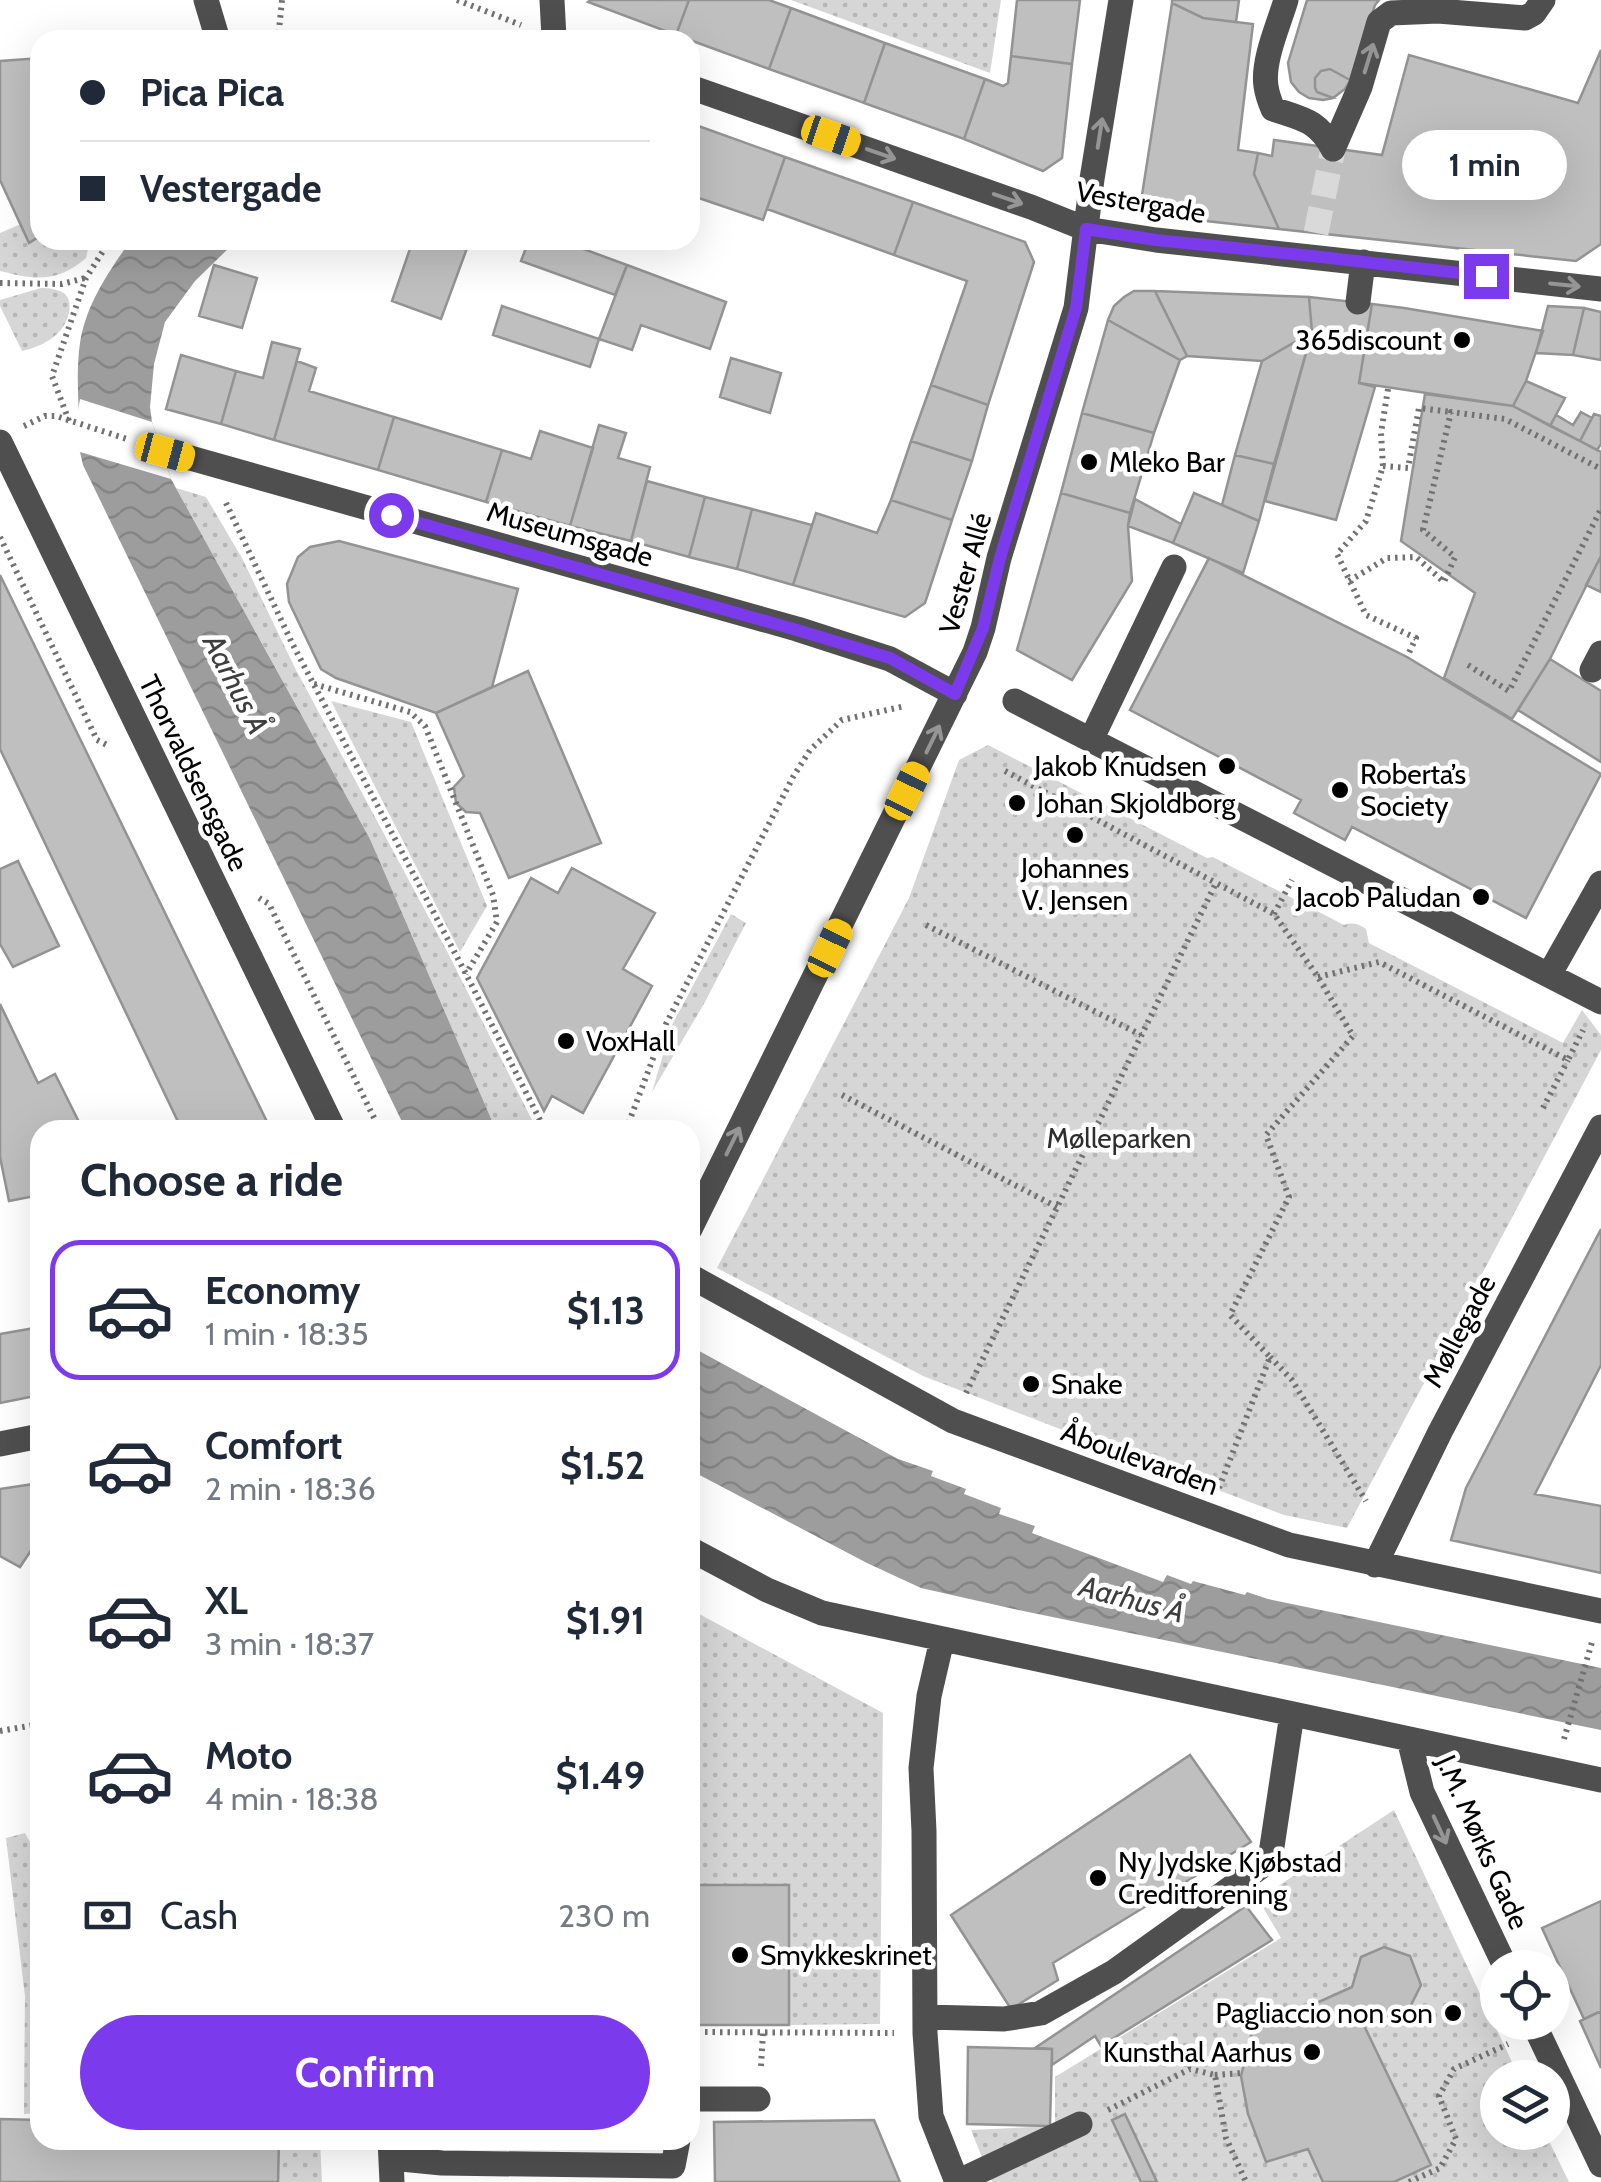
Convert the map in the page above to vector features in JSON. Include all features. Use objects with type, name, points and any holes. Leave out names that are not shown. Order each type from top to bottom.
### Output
[{"type":"street","points":[[206,0],[215,30]]},
{"type":"street","points":[[552,0],[556,30]]},
{"type":"street","name":"Vester Allé","points":[[700,1209],[955,694],[983,628],[1000,558],[1076,308],[1121,0]]},
{"type":"street","points":[[1286,0],[1272,45],[1266,88],[1273,109],[1314,124],[1325,132],[1333,149],[1360,87],[1380,22],[1391,14],[1404,11],[1525,18],[1543,0]]},
{"type":"street","name":"Vestergade","points":[[700,90],[1086,229],[1156,240],[1314,244],[1363,262],[1601,289]]},
{"type":"street","points":[[1358,302],[1363,262]]},
{"type":"street","name":"Thorvaldsensgade","points":[[8,436],[329,1120]]},
{"type":"street","name":"Museumsgade","points":[[162,450],[816,635],[890,658],[955,694]]},
{"type":"street","points":[[1091,740],[1174,567]]},
{"type":"street","points":[[1015,701],[1550,975],[1594,1012]]},
{"type":"street","points":[[1550,975],[1601,883]]},
{"type":"street","name":"Møllegade","points":[[1376,1565],[1440,1432],[1601,1127]]},
{"type":"street","name":"Åboulevarden","points":[[700,1282],[952,1421],[1289,1545],[1601,1611]]},
{"type":"street","points":[[0,1444],[30,1438]]},
{"type":"street","points":[[700,1554],[767,1590],[822,1613],[1601,1780]]},
{"type":"street","points":[[942,1640],[929,1696],[921,1768],[930,2116],[957,2182],[1080,2124]]},
{"type":"street","points":[[926,2025],[1041,2013],[1114,1972],[1270,1860],[1292,1714]]},
{"type":"street","name":"J.M. Mørks Gade","points":[[1408,1739],[1422,1792],[1497,1950]]},
{"type":"street","points":[[1541,2040],[1601,2165]]},
{"type":"street","points":[[700,2099],[758,2099]]},
{"type":"street","points":[[391,2160],[673,2166],[676,2150]]},
{"type":"path","points":[[279,30],[282,0]]},
{"type":"path","points":[[457,0],[534,30]]},
{"type":"path","points":[[73,422],[52,376],[86,278],[104,250]]},
{"type":"path","points":[[0,283],[62,284],[86,278]]},
{"type":"path","points":[[1388,389],[1381,432],[1383,466],[1366,521],[1337,554],[1366,614],[1416,638],[1407,657]]},
{"type":"path","points":[[1383,466],[1408,468],[1418,408],[1505,419],[1601,469]]},
{"type":"path","points":[[1349,580],[1388,558],[1416,558],[1444,582],[1455,557],[1422,530],[1451,412]]},
{"type":"path","points":[[8,436],[46,416],[162,450]]},
{"type":"path","points":[[206,463],[313,684],[540,1120]]},
{"type":"path","points":[[1468,665],[1509,691],[1601,509]]},
{"type":"path","points":[[313,684],[410,712],[425,726],[493,895],[496,922],[466,974]]},
{"type":"path","points":[[630,1120],[666,1024],[810,750],[842,720],[955,694]]},
{"type":"path","points":[[1005,771],[1274,914],[1354,1036],[1266,1135],[1288,1198],[1230,1315],[1292,1380],[1366,1501]]},
{"type":"path","points":[[1274,914],[1297,870]]},
{"type":"path","points":[[952,1421],[1216,883]]},
{"type":"path","points":[[926,924],[1141,1036]]},
{"type":"path","points":[[1318,977],[1379,962],[1568,1060]]},
{"type":"path","points":[[1543,1108],[1594,1012]]},
{"type":"path","points":[[842,1095],[1057,1207]]},
{"type":"path","points":[[1209,1515],[1270,1356]]},
{"type":"path","points":[[1564,1739],[1591,1647]]},
{"type":"path","points":[[0,1731],[30,1726]]},
{"type":"path","points":[[700,2032],[926,2025]]},
{"type":"path","points":[[1409,2182],[1440,2168],[1456,2139],[1439,2096],[1454,2070],[1511,2040]]},
{"type":"path","points":[[1080,2124],[1190,2070],[1215,2075],[1242,2073]]},
{"type":"path","points":[[1215,2075],[1226,2138],[1246,2182]]},
{"type":"green space","points":[[791,0],[1001,0],[990,73]]},
{"type":"green space","points":[[21,224],[30,250],[88,250],[86,258],[65,272],[45,277],[0,271],[0,233]]},
{"type":"green space","points":[[41,288],[65,294],[69,314],[55,336],[22,351],[0,300]]},
{"type":"green space","points":[[176,488],[206,497],[242,558],[295,668],[449,955],[532,1120],[492,1120],[370,839]]},
{"type":"green space","points":[[331,701],[411,722],[487,906],[460,952]]},
{"type":"green space","name":"Mølleparken","points":[[988,745],[1344,925],[1361,926],[1366,929],[1369,943],[1563,1043],[1582,1010],[1601,1035],[1601,1050],[1347,1528],[1284,1515],[923,1376],[717,1268],[909,898],[959,760]]},
{"type":"green space","points":[[731,914],[746,923],[652,1092],[672,1025]]},
{"type":"green space","points":[[700,1614],[883,1713],[880,2024],[789,2025],[789,1885],[700,1885]]},
{"type":"green space","points":[[1394,1810],[1480,1994],[1480,2040],[1502,2040],[1511,2060],[1480,2060],[1480,2150],[1553,2150],[1569,2182],[1394,2182],[1431,2164],[1358,2013],[1366,2009],[1388,2016],[1410,2007],[1421,1985],[1410,1956],[1385,1947],[1361,1957],[1352,1987],[1252,2033],[1241,2076],[1248,2114],[1265,2162],[1308,2149],[1323,2182],[992,2182],[971,2130],[1055,2126],[1055,2077],[1281,1938],[1258,1899]]},
{"type":"green space","points":[[25,1833],[30,1842],[30,2114],[24,2114],[25,1996],[6,1838]]},
{"type":"green space","points":[[279,2150],[320,2150],[322,2182],[278,2182]]},
{"type":"water","name":"Aarhus Å","points":[[124,250],[227,250],[195,281],[165,322],[154,364],[152,422],[171,479],[370,839],[492,1120],[401,1120],[83,465],[78,383],[83,329]]},
{"type":"water","name":"Aarhus Å","points":[[700,1351],[898,1459],[933,1471],[931,1476],[966,1489],[964,1494],[1001,1508],[999,1514],[1035,1526],[1032,1533],[1163,1582],[1167,1575],[1191,1584],[1193,1581],[1245,1595],[1247,1592],[1601,1668],[1601,1730],[921,1588],[700,1475]]},
{"type":"pier","points":[[351,0],[425,0],[429,30],[354,30]]},
{"type":"pier","points":[[80,399],[152,422],[171,479],[80,452],[76,423]]},
{"type":"building","points":[[689,0],[678,30],[663,30],[588,2]]},
{"type":"building","points":[[689,0],[769,0],[791,8],[769,69],[700,44],[700,30],[678,30]]},
{"type":"building","points":[[1017,0],[1080,0],[1072,64],[1011,56]]},
{"type":"building","points":[[1172,0],[1239,0],[1236,22],[1203,18]]},
{"type":"building","points":[[1307,0],[1379,0],[1350,80],[1330,69],[1315,78],[1317,92],[1333,98],[1309,98],[1291,82],[1288,63]]},
{"type":"building","points":[[1307,0],[1379,0],[1353,75],[1345,89],[1333,98],[1309,98],[1291,82],[1288,63]]},
{"type":"building","points":[[1172,3],[1203,18],[1253,24],[1238,150],[1258,153],[1254,174],[1279,229],[1160,216],[1142,195]]},
{"type":"building","points":[[791,8],[885,43],[864,103],[769,69]]},
{"type":"building","points":[[885,43],[985,79],[964,139],[864,103]]},
{"type":"building","points":[[1601,50],[1601,244],[1576,261],[1279,229],[1254,174],[1258,153],[1272,156],[1274,140],[1382,155],[1409,55],[1578,103]]},
{"type":"building","points":[[1011,56],[1072,64],[1062,158],[1043,171],[964,139],[985,79],[1003,86],[1008,83]]},
{"type":"building","points":[[30,59],[29,243],[0,180],[0,61]]},
{"type":"building","points":[[700,127],[785,157],[763,220],[700,198]]},
{"type":"building","points":[[785,157],[913,202],[894,255],[767,209]]},
{"type":"building","points":[[913,202],[1025,242],[1034,262],[988,405],[931,385],[967,281],[894,255]]},
{"type":"building","points":[[410,250],[466,250],[441,319],[392,301]]},
{"type":"building","points":[[525,250],[586,250],[627,265],[615,295],[521,261]]},
{"type":"building","points":[[214,265],[257,278],[242,328],[199,316]]},
{"type":"building","points":[[627,265],[726,302],[710,349],[641,325],[632,350],[599,339]]},
{"type":"building","points":[[1134,291],[1155,291],[1187,356],[1180,360],[1108,320],[1114,306]]},
{"type":"building","points":[[1155,291],[1309,297],[1312,332],[1262,361],[1187,356]]},
{"type":"building","points":[[1309,297],[1372,304],[1359,383],[1375,387],[1336,520],[1265,501],[1312,332]]},
{"type":"building","points":[[1372,304],[1543,331],[1513,406],[1359,383]]},
{"type":"building","points":[[502,306],[599,339],[590,367],[493,335]]},
{"type":"building","points":[[1548,306],[1584,308],[1573,355],[1536,353]]},
{"type":"building","points":[[1584,308],[1601,312],[1601,360],[1573,355]]},
{"type":"building","points":[[1108,320],[1180,360],[1154,433],[1082,413]]},
{"type":"building","points":[[1312,332],[1274,464],[1235,455],[1262,361]]},
{"type":"building","points":[[272,342],[300,349],[274,440],[221,424],[236,371],[263,378]]},
{"type":"building","points":[[181,355],[236,371],[221,424],[166,409]]},
{"type":"building","points":[[731,358],[781,373],[770,413],[720,397]]},
{"type":"building","points":[[297,361],[316,368],[309,391],[394,417],[378,470],[274,440]]},
{"type":"building","points":[[1526,381],[1565,398],[1550,426],[1513,406]]},
{"type":"building","points":[[931,385],[988,405],[972,461],[911,441]]},
{"type":"building","points":[[1425,394],[1513,406],[1601,452],[1601,556],[1550,659],[1512,719],[1444,678],[1475,593],[1401,541]]},
{"type":"building","points":[[1581,412],[1592,418],[1580,441],[1550,426],[1556,415],[1573,425]]},
{"type":"building","points":[[1082,413],[1154,433],[1130,513],[1061,493]]},
{"type":"building","points":[[1594,414],[1601,416],[1601,444],[1597,450],[1580,441]]},
{"type":"building","points":[[394,417],[502,450],[486,502],[378,470]]},
{"type":"building","points":[[599,425],[626,433],[618,458],[650,467],[631,541],[570,526]]},
{"type":"building","points":[[540,431],[593,448],[570,526],[486,502],[502,450],[531,459]]},
{"type":"building","points":[[911,441],[972,461],[952,520],[891,500]]},
{"type":"building","points":[[1235,455],[1274,464],[1259,521],[1222,505]]},
{"type":"building","points":[[647,481],[705,497],[689,557],[631,541]]},
{"type":"building","points":[[1061,493],[1130,513],[1132,581],[1072,680],[1017,650]]},
{"type":"building","points":[[1194,493],[1259,521],[1243,573],[1173,543]]},
{"type":"building","points":[[705,497],[752,509],[737,569],[689,557]]},
{"type":"building","points":[[1135,499],[1181,524],[1173,543],[1128,526]]},
{"type":"building","points":[[891,500],[952,520],[925,603],[905,617],[793,585],[816,513],[877,533]]},
{"type":"building","points":[[752,509],[812,525],[793,585],[737,569]]},
{"type":"building","points":[[339,541],[518,589],[492,687],[436,713],[336,678],[321,669],[289,602],[287,584],[298,557],[310,547]]},
{"type":"building","points":[[1601,556],[1601,592],[1586,585]]},
{"type":"building","points":[[1209,558],[1407,657],[1601,774],[1526,918],[1352,827],[1345,840],[1294,813],[1301,800],[1130,710]]},
{"type":"building","points":[[0,575],[266,1120],[177,1120],[0,749]]},
{"type":"building","points":[[1550,659],[1601,691],[1601,762],[1518,710]]},
{"type":"building","points":[[528,671],[601,843],[509,878],[480,813],[466,812],[456,803],[454,787],[464,776],[436,713]]},
{"type":"building","points":[[18,861],[59,946],[13,967],[0,944],[0,869]]},
{"type":"building","name":"VoxHall","points":[[572,868],[655,913],[623,969],[652,986],[583,1113],[552,1096],[544,1111],[477,978],[531,878],[558,893]]},
{"type":"building","points":[[0,1004],[38,1083],[55,1074],[78,1120],[30,1120],[30,1197],[9,1201],[0,1157]]},
{"type":"building","points":[[1601,1229],[1601,1365],[1535,1494],[1601,1506],[1601,1573],[1451,1540],[1466,1488]]},
{"type":"building","points":[[30,1329],[30,1397],[0,1403],[0,1334]]},
{"type":"building","points":[[30,1484],[30,1552],[20,1567],[0,1556],[0,1489]]},
{"type":"building","name":"Ny Jydske Kjøbstad Creditforening","points":[[1190,1755],[1251,1842],[1053,1963],[1058,1980],[1011,2009],[951,1915]]},
{"type":"building","name":"Smykkeskrinet","points":[[700,1885],[789,1885],[789,2025],[700,2025]]},
{"type":"building","points":[[1601,1901],[1601,2011],[1584,2019],[1570,1989],[1570,1950],[1552,1950],[1542,1928]]},
{"type":"building","points":[[1246,1906],[1272,1940],[1101,2046],[1095,2036],[1052,2065],[1052,2049],[1035,2048]]},
{"type":"building","name":"Kunsthal Aarhus","points":[[1384,1947],[1410,1956],[1421,1985],[1410,2007],[1388,2016],[1366,2009],[1358,2013],[1431,2165],[1394,2182],[1323,2182],[1308,2149],[1266,2162],[1248,2114],[1241,2076],[1252,2032],[1352,1987],[1361,1957]]},
{"type":"building","points":[[1601,2011],[1601,2068],[1580,2021]]},
{"type":"building","points":[[968,2047],[1052,2049],[1050,2126],[967,2124]]},
{"type":"building","points":[[1125,2114],[1157,2182],[1141,2182],[1112,2120]]},
{"type":"building","points":[[0,2119],[30,2120],[30,2150],[279,2150],[278,2182],[0,2182]]},
{"type":"building","points":[[874,2120],[900,2182],[715,2182],[714,2122]]},
{"type":"tunnel","points":[[1316,233],[1333,149]]},
{"type":"place","name":"365discount","points":[[1462,340]]},
{"type":"place","name":"Mleko Bar","points":[[1089,462]]},
{"type":"place","name":"Jakob Knudsen","points":[[1227,766]]},
{"type":"place","name":"Roberta’s Society","points":[[1340,790]]},
{"type":"place","name":"Johan Skjoldborg","points":[[1017,803]]},
{"type":"place","name":"Johannes V. Jensen","points":[[1075,835]]},
{"type":"place","name":"Jacob Paludan","points":[[1481,897]]},
{"type":"place","name":"VoxHall","points":[[566,1041]]},
{"type":"place","name":"Snake","points":[[1031,1384]]},
{"type":"place","name":"Ny Jydske Kjøbstad Creditforening","points":[[1098,1878]]},
{"type":"place","name":"Smykkeskrinet","points":[[740,1955]]},
{"type":"place","name":"Pagliaccio non son","points":[[1453,2013]]},
{"type":"place","name":"Kunsthal Aarhus","points":[[1312,2052]]},
{"type":"route","points":[[391,515],[890,658],[955,694],[983,628],[1000,558],[1076,308],[1086,229],[1486,276]]}]
